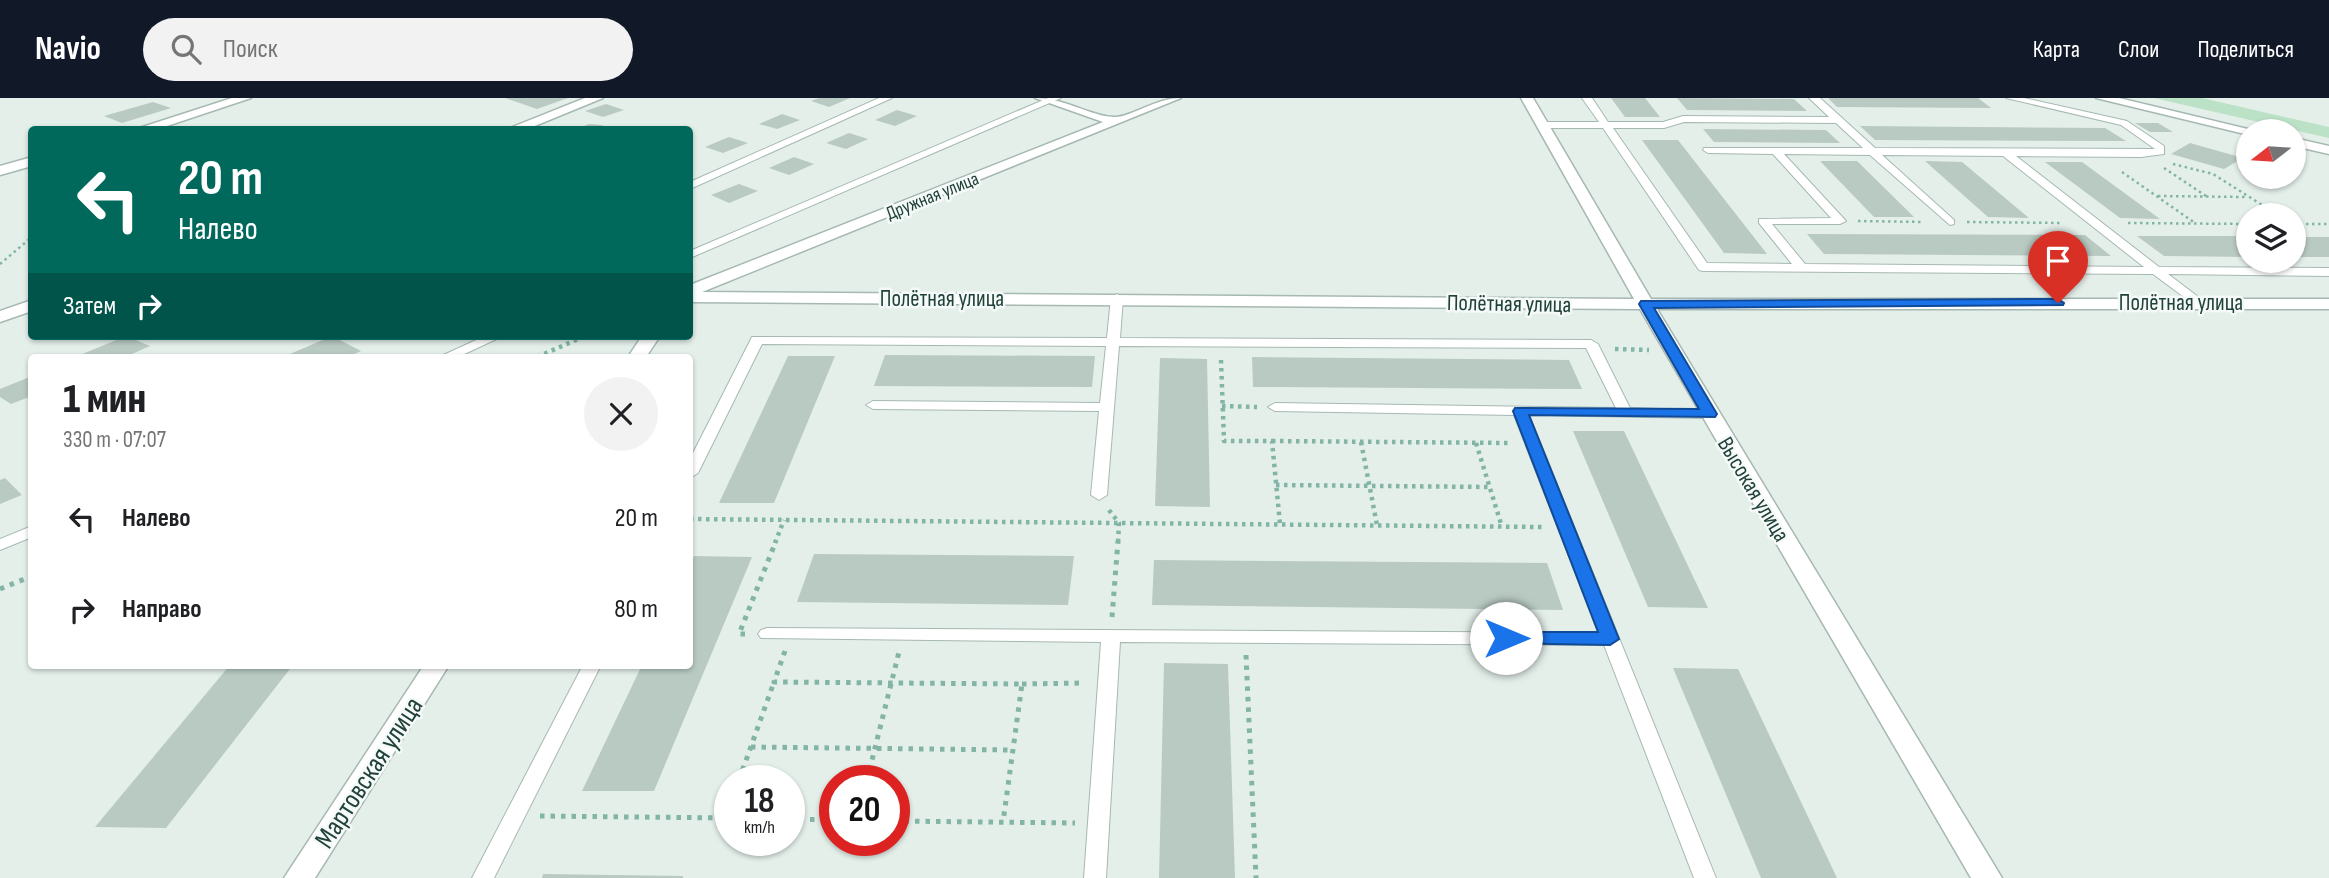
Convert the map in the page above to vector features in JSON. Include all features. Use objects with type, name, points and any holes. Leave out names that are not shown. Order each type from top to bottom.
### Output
[{"type":"street","points":[[152,126],[245,98]]},
{"type":"street","points":[[522,126],[597,98]]},
{"type":"street","name":"Дружная улица","points":[[693,293],[1175,98]]},
{"type":"street","name":"Высокая улица","points":[[1527,98],[1709,414],[1987,878]]},
{"type":"street","points":[[2102,98],[2236,128]]},
{"type":"street","points":[[1049,99],[1116,122]]},
{"type":"street","points":[[2306,144],[2329,149]]},
{"type":"street","points":[[0,171],[28,163]]},
{"type":"street","name":"Полётная улица","points":[[693,294],[1645,304],[2329,304]]},
{"type":"street","points":[[0,317],[28,306]]},
{"type":"street","name":"Мартовская улица","points":[[299,878],[434,669]]},
{"type":"lane","points":[[693,185],[887,98]]},
{"type":"lane","points":[[1587,98],[1703,267],[2329,272]]},
{"type":"lane","points":[[1814,98],[1950,222]]},
{"type":"lane","points":[[1708,150],[2097,154],[2157,153],[2161,148],[2124,123],[2011,98]]},
{"type":"lane","points":[[693,253],[1049,99]]},
{"type":"lane","points":[[1543,125],[1664,125],[1683,119],[1838,120]]},
{"type":"lane","points":[[1775,150],[1840,221]]},
{"type":"lane","points":[[2006,153],[2196,302]]},
{"type":"lane","points":[[1801,267],[1763,221],[1840,221]]},
{"type":"lane","points":[[1098,495],[1117,298]]},
{"type":"lane","points":[[453,354],[486,340]]},
{"type":"lane","points":[[693,467],[757,340],[1591,344],[1625,412]]},
{"type":"lane","points":[[873,405],[1107,407]]},
{"type":"lane","points":[[1276,407],[1709,414]]},
{"type":"lane","points":[[1520,411],[1704,878]]},
{"type":"lane","points":[[0,545],[28,533]]},
{"type":"lane","points":[[767,634],[1610,639]]},
{"type":"lane","points":[[1096,878],[1111,635]]},
{"type":"lane","points":[[483,878],[590,669]]},
{"type":"path","points":[[2157,153],[2176,167],[2213,174],[2259,203]]},
{"type":"path","points":[[2097,154],[2196,223]]},
{"type":"path","points":[[2163,167],[2207,197]]},
{"type":"path","points":[[2157,196],[2249,197]]},
{"type":"path","points":[[1840,221],[2236,224]]},
{"type":"path","points":[[2306,224],[2329,225]]},
{"type":"path","points":[[0,264],[28,240]]},
{"type":"path","points":[[544,354],[576,340]]},
{"type":"path","points":[[1220,342],[1224,441],[1533,443]]},
{"type":"path","points":[[1222,407],[1276,407]]},
{"type":"path","points":[[1272,441],[1280,524]]},
{"type":"path","points":[[1361,442],[1377,525]]},
{"type":"path","points":[[1476,443],[1502,527]]},
{"type":"path","points":[[1276,485],[1490,487]]},
{"type":"path","points":[[1098,495],[1118,523],[1111,635]]},
{"type":"path","points":[[693,519],[1566,527]]},
{"type":"path","points":[[767,634],[739,634],[784,520]]},
{"type":"path","points":[[0,589],[28,578]]},
{"type":"path","points":[[744,765],[791,633]]},
{"type":"path","points":[[871,765],[904,634]]},
{"type":"path","points":[[1245,636],[1256,878]]},
{"type":"path","points":[[774,681],[1108,683]]},
{"type":"path","points":[[1003,822],[1022,684]]},
{"type":"path","points":[[751,747],[1013,750]]},
{"type":"path","points":[[514,816],[714,818]]},
{"type":"path","points":[[910,821],[1099,823]]},
{"type":"green space","points":[[2154,98],[2202,98],[2294,119],[2246,119]]},
{"type":"green space","points":[[2306,122],[2329,127],[2329,138],[2306,133]]},
{"type":"building","points":[[505,98],[568,98],[537,109]]},
{"type":"building","points":[[819,98],[850,98],[829,107],[811,101]]},
{"type":"building","points":[[1611,98],[1645,98],[1660,117],[1625,117]]},
{"type":"building","points":[[1677,98],[1794,99],[1807,111],[1687,110]]},
{"type":"building","points":[[1828,98],[1978,98],[1991,108],[1837,107]]},
{"type":"building","points":[[153,102],[171,108],[122,123],[104,116]]},
{"type":"building","points":[[606,104],[624,110],[603,117],[585,111]]},
{"type":"building","points":[[897,110],[917,116],[895,126],[875,120]]},
{"type":"building","points":[[782,114],[800,120],[777,129],[759,124]]},
{"type":"building","points":[[2135,123],[2158,123],[2173,132],[2150,132]]},
{"type":"building","points":[[1860,126],[2105,128],[2126,141],[1875,140]]},
{"type":"building","points":[[1703,129],[1826,130],[1840,143],[1714,142]]},
{"type":"building","points":[[849,133],[868,139],[846,149],[826,143]]},
{"type":"building","points":[[729,137],[748,143],[723,153],[705,147]]},
{"type":"building","points":[[1642,140],[1678,140],[1767,254],[1724,253]]},
{"type":"building","points":[[2190,143],[2236,156],[2236,162],[2224,169],[2171,154]]},
{"type":"building","points":[[794,157],[814,164],[789,175],[769,168]]},
{"type":"building","points":[[1820,161],[1857,161],[1914,217],[1874,217]]},
{"type":"building","points":[[1925,161],[1962,162],[2029,218],[1988,217]]},
{"type":"building","points":[[2045,162],[2082,162],[2160,219],[2120,218]]},
{"type":"building","points":[[739,184],[758,191],[729,203],[711,195]]},
{"type":"building","points":[[1807,234],[2085,235],[2111,256],[1824,254]]},
{"type":"building","points":[[2137,236],[2236,236],[2236,257],[2164,256]]},
{"type":"building","points":[[2306,237],[2329,237],[2329,257],[2306,257]]},
{"type":"building","points":[[116,340],[136,340],[150,346],[132,354],[82,354]]},
{"type":"building","points":[[323,340],[340,340],[361,351],[354,354],[290,354]]},
{"type":"building","points":[[885,355],[1095,356],[1092,387],[874,386]]},
{"type":"building","points":[[788,356],[835,356],[774,503],[719,503]]},
{"type":"building","points":[[1252,357],[1569,360],[1582,389],[1253,387]]},
{"type":"building","points":[[1160,358],[1207,359],[1210,507],[1155,506]]},
{"type":"building","points":[[28,378],[28,398],[11,404],[0,397],[0,389]]},
{"type":"building","points":[[1573,431],[1624,431],[1708,608],[1648,607]]},
{"type":"building","points":[[5,478],[22,495],[0,504],[0,480]]},
{"type":"building","points":[[814,554],[1074,556],[1068,605],[797,602]]},
{"type":"building","points":[[694,556],[752,557],[654,791],[582,791],[640,669],[693,669]]},
{"type":"building","points":[[1154,560],[1547,563],[1563,610],[1152,605]]},
{"type":"building","points":[[1164,663],[1228,664],[1235,878],[1159,878]]},
{"type":"building","points":[[1673,668],[1738,669],[1837,878],[1761,878]]},
{"type":"building","points":[[227,669],[290,669],[166,828],[95,827]]},
{"type":"building","points":[[543,874],[683,876],[683,878],[542,878]]},
{"type":"route","points":[[1506,638],[1610,639],[1520,411],[1709,414],[1645,304],[2058,303]]}]
